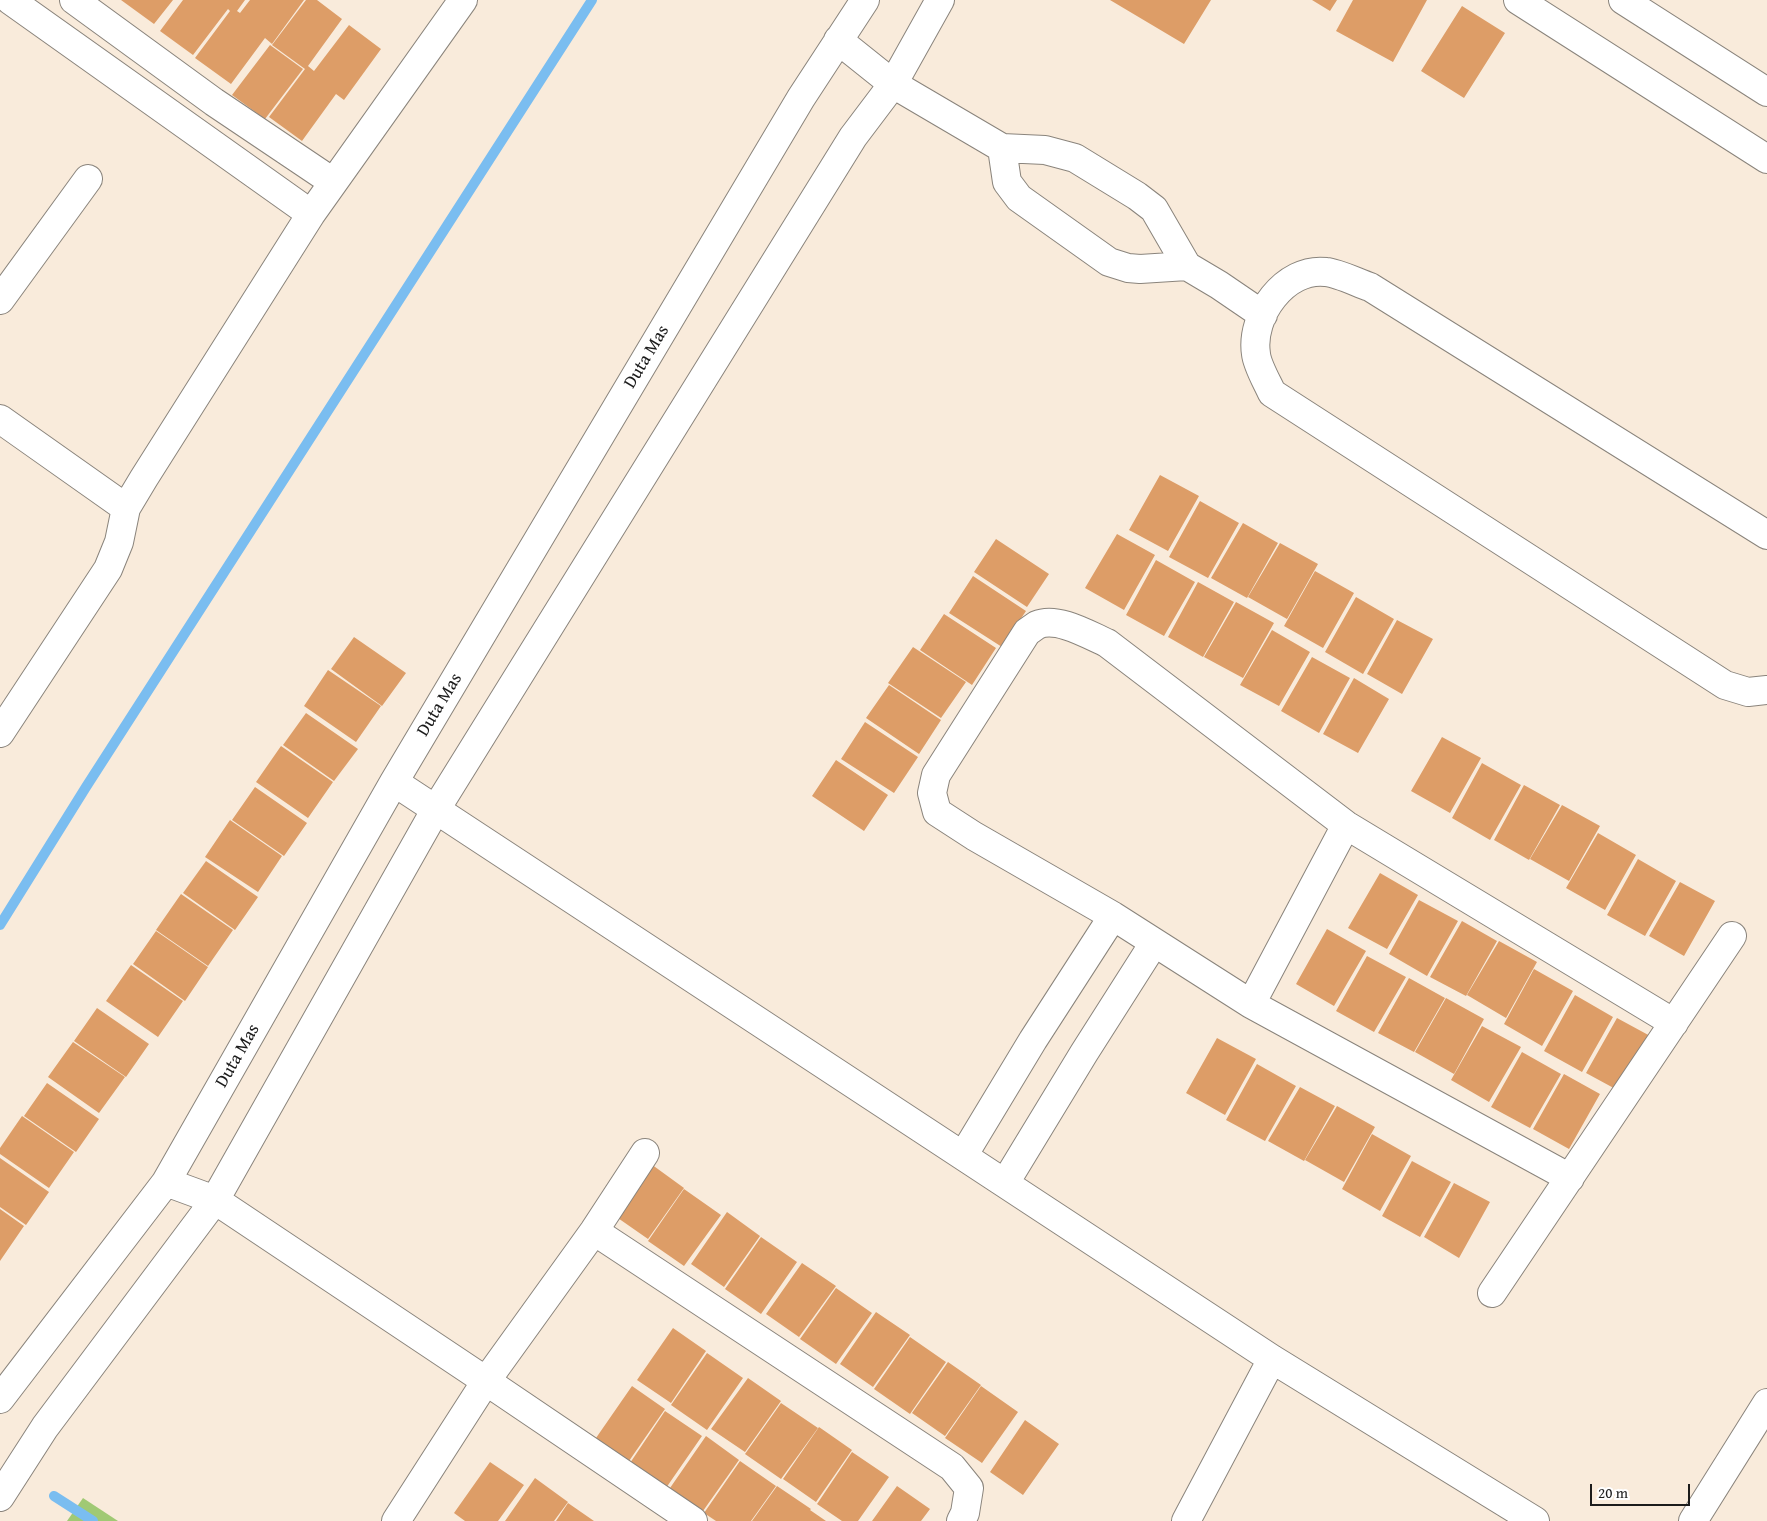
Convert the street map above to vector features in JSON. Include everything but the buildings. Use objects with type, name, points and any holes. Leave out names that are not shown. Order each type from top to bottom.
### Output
[{"type":"street","points":[[10,0],[311,214]]},
{"type":"street","points":[[74,0],[214,102],[333,182]]},
{"type":"street","points":[[0,733],[108,568],[120,542],[126,508],[144,478],[311,214],[462,0]]},
{"type":"street","name":"Duta Mas","points":[[0,1399],[166,1182],[394,782],[791,115],[865,0]]},
{"type":"street","points":[[0,1497],[45,1427],[214,1200],[436,809],[853,137],[893,84],[940,0]]},
{"type":"street","points":[[1518,0],[1767,159]]},
{"type":"street","points":[[1623,0],[1767,92]]},
{"type":"street","points":[[838,40],[893,84],[1002,148],[1045,150],[1075,158],[1137,196],[1154,209],[1187,266],[1263,315]]},
{"type":"street","points":[[1002,148],[1007,182],[1019,198],[1109,262],[1128,268],[1140,269],[1187,266]]},
{"type":"street","points":[[0,300],[9,268],[88,179]]},
{"type":"street","points":[[1767,535],[1370,287],[1326,272],[1301,275],[1283,286],[1272,299],[1256,331],[1256,355],[1272,393],[1725,685],[1748,692],[1767,690]]},
{"type":"street","points":[[0,419],[126,508]]},
{"type":"street","points":[[1570,1178],[1251,1004],[1113,916],[974,836],[937,812],[932,793],[936,775],[1027,632],[1038,625],[1050,622],[1070,626],[1107,643],[1346,825],[1674,1023]]},
{"type":"street","points":[[394,782],[1272,1359],[1535,1521]]},
{"type":"street","points":[[1251,1004],[1346,825]]},
{"type":"street","points":[[963,1156],[1033,1040],[1113,916]]},
{"type":"street","points":[[1492,1294],[1732,936]]},
{"type":"street","points":[[1004,1183],[1154,943]]},
{"type":"street","points":[[396,1521],[486,1381],[594,1231],[645,1153]]},
{"type":"street","points":[[166,1182],[214,1200],[693,1521]]},
{"type":"street","points":[[594,1231],[952,1467],[968,1488],[965,1513],[961,1521]]},
{"type":"street","points":[[1186,1521],[1272,1359]]},
{"type":"street","points":[[1693,1521],[1767,1403]]},
{"type":"green space","points":[[83,1498],[118,1521],[67,1521]]},
{"type":"waterway","points":[[0,925],[86,787],[592,0]]},
{"type":"waterway","points":[[54,1496],[93,1521]]}]
